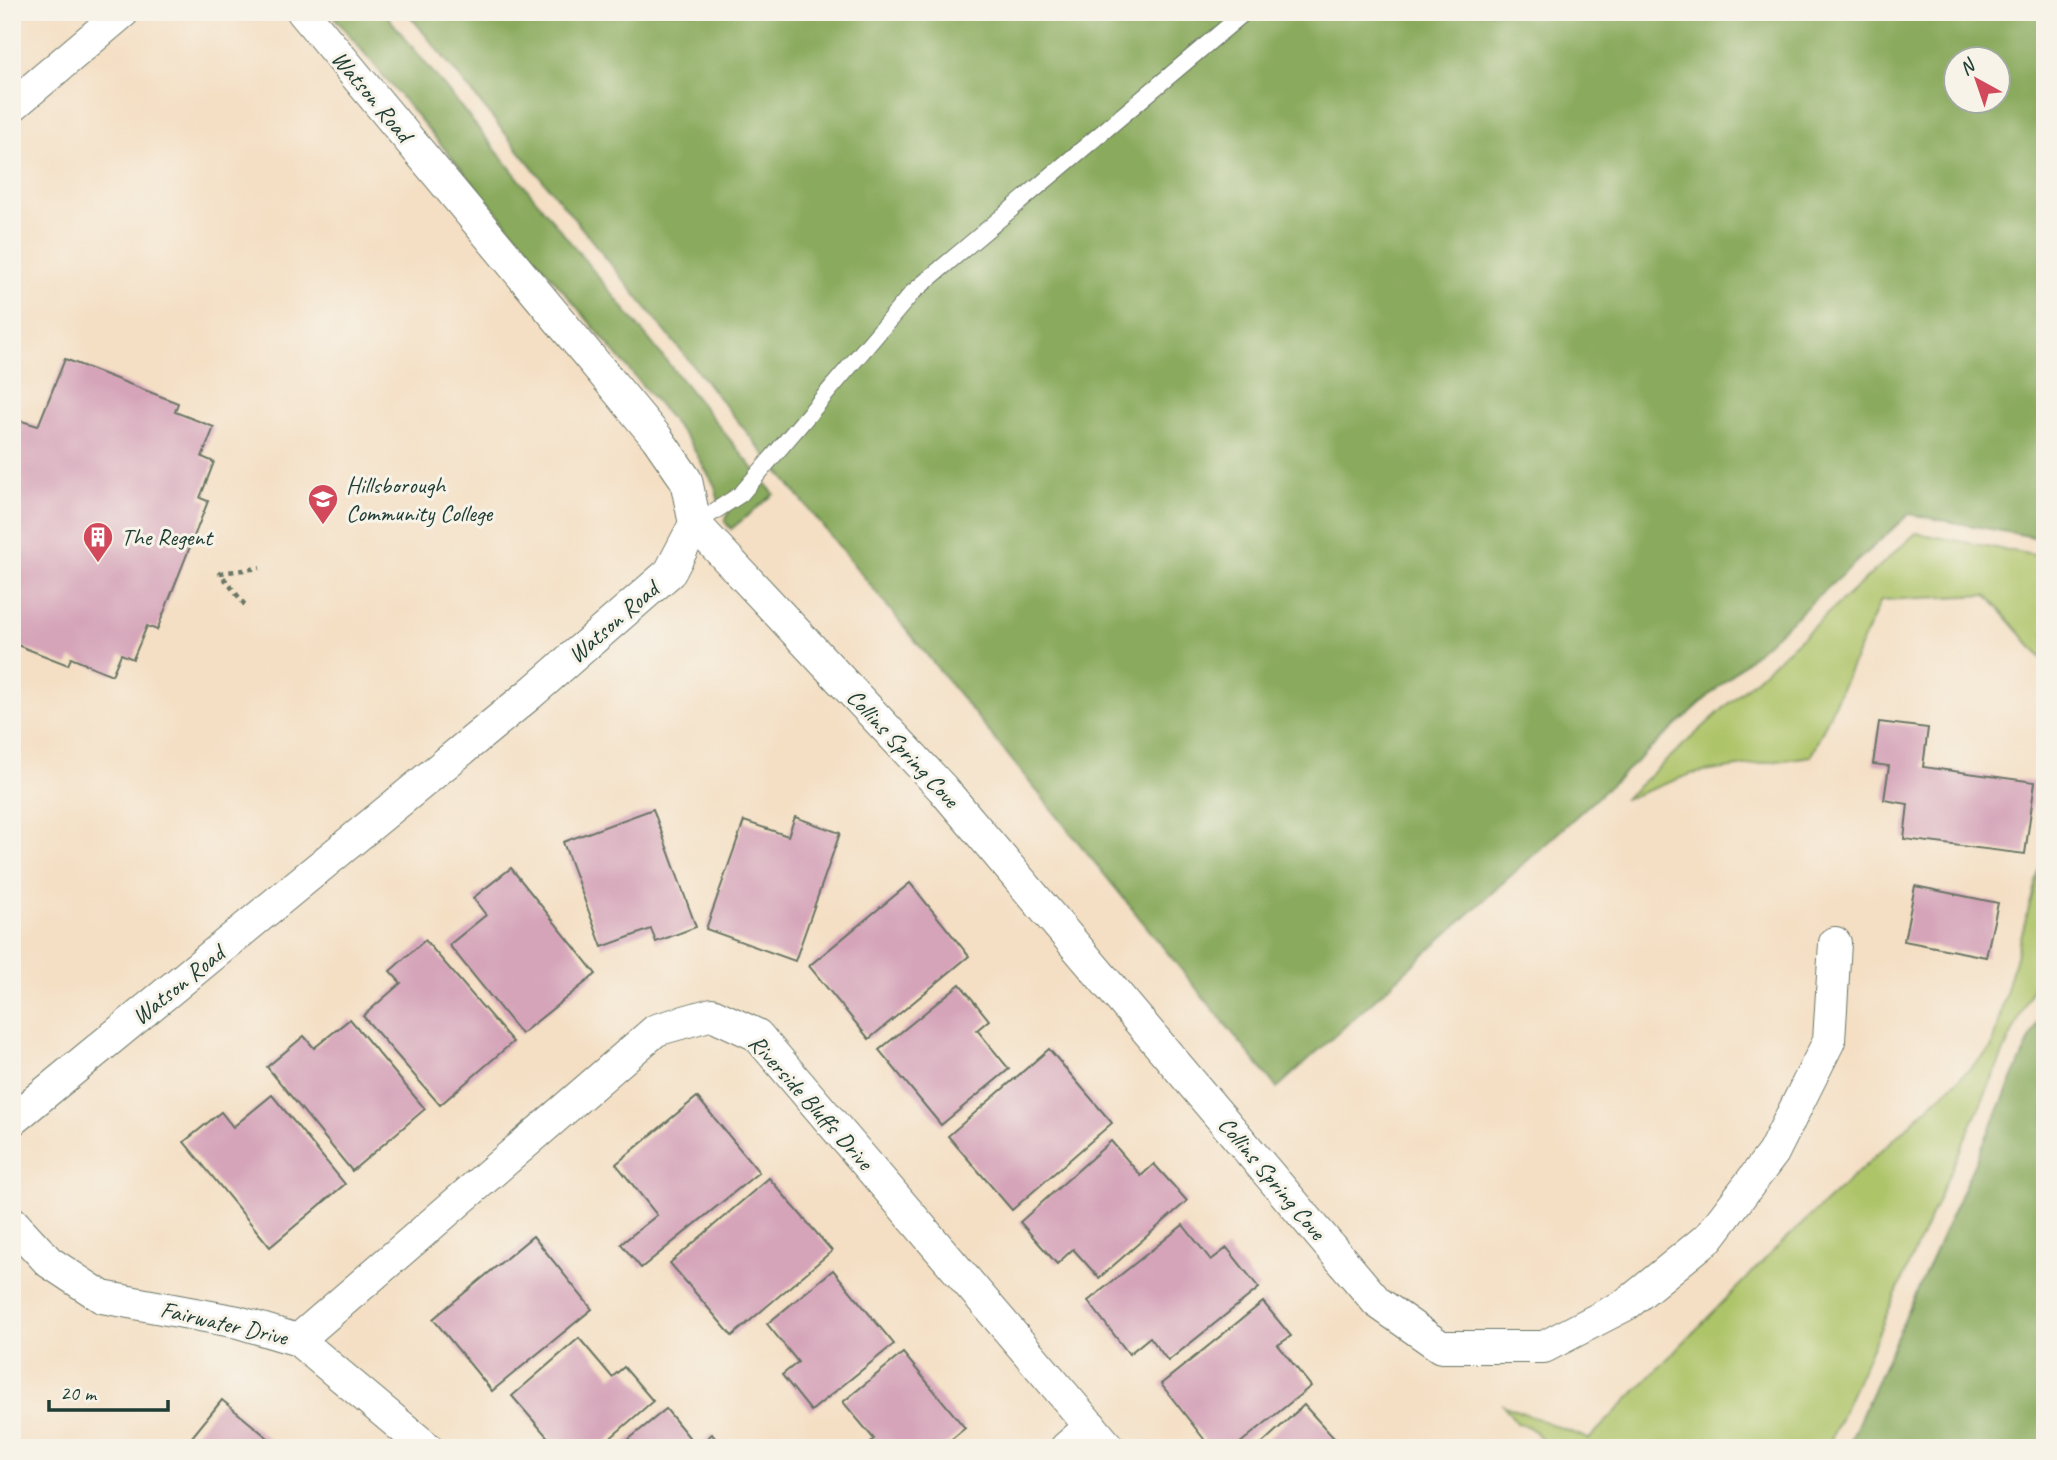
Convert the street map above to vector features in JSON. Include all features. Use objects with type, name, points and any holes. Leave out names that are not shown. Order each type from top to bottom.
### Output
[{"type":"street","points":[[12,106],[123,12]]},
{"type":"street","name":"Watson Road","points":[[12,1120],[670,572],[695,524],[686,480],[657,438],[303,12]]},
{"type":"street","name":"Collins Spring Cove","points":[[695,524],[942,788],[1377,1302],[1441,1347],[1544,1347],[1627,1304],[1709,1237],[1773,1153],[1829,1041],[1835,943]]},
{"type":"street","name":"Riverside Bluffs Drive","points":[[298,1340],[656,1030],[712,1014],[757,1035],[1100,1437]]},
{"type":"street","name":"Fairwater Drive","points":[[12,1222],[50,1262],[102,1297],[238,1322],[298,1340],[427,1448]]},
{"type":"street","points":[[1066,1448],[1100,1437]]},
{"type":"lane","points":[[695,524],[741,495],[913,292],[1245,12]]},
{"type":"path","points":[[246,605],[220,573],[260,568]]},
{"type":"green space","points":[[330,12],[384,12],[774,494],[731,529],[725,522],[729,511],[720,506],[715,486],[689,441]]},
{"type":"green space","points":[[407,12],[2045,12],[2045,539],[1909,514],[1277,1088]]},
{"type":"green space","points":[[1916,533],[2045,557],[2045,662],[1987,595],[1881,600],[1811,756],[1691,774],[1623,800]]},
{"type":"green space","points":[[2045,848],[2045,960],[1827,1448],[1549,1448],[1531,1429],[1517,1423],[1503,1405],[1589,1439],[1773,1251],[1991,1049]]},
{"type":"green space","points":[[2045,1006],[2045,1448],[1847,1448]]},
{"type":"building","name":"The Regent","points":[[65,359],[178,403],[175,412],[214,427],[202,457],[214,462],[200,498],[208,501],[157,630],[147,626],[133,659],[121,654],[112,675],[71,658],[68,665],[12,643],[12,418],[38,426]]},
{"type":"building","points":[[1879,722],[1928,728],[1923,767],[2035,782],[2025,854],[1904,839],[1908,804],[1884,800],[1889,766],[1873,764]]},
{"type":"building","points":[[653,809],[696,927],[656,942],[651,929],[602,947],[563,842]]},
{"type":"building","points":[[795,817],[840,833],[795,961],[706,929],[744,821],[788,836]]},
{"type":"building","points":[[511,868],[596,974],[521,1034],[449,945],[486,915],[473,898]]},
{"type":"building","points":[[910,883],[969,956],[869,1039],[809,966]]},
{"type":"building","points":[[1915,886],[1998,903],[1986,957],[1904,941]]},
{"type":"building","points":[[425,940],[513,1042],[440,1105],[363,1016],[401,983],[390,971]]},
{"type":"building","points":[[960,984],[989,1020],[977,1030],[1009,1069],[941,1125],[879,1050]]},
{"type":"building","points":[[350,1019],[425,1109],[352,1171],[267,1067],[304,1036],[314,1048]]},
{"type":"building","points":[[1049,1049],[1112,1123],[1012,1210],[948,1136]]},
{"type":"building","points":[[272,1095],[345,1184],[270,1247],[184,1142],[221,1112],[233,1127]]},
{"type":"building","points":[[697,1097],[759,1172],[641,1268],[621,1244],[657,1215],[616,1164]]},
{"type":"building","points":[[1111,1141],[1141,1176],[1154,1164],[1187,1201],[1099,1278],[1073,1249],[1057,1264],[1020,1222]]},
{"type":"building","points":[[769,1178],[832,1251],[732,1336],[670,1263]]},
{"type":"building","points":[[1183,1225],[1211,1260],[1227,1248],[1259,1288],[1168,1361],[1150,1337],[1129,1354],[1088,1301]]},
{"type":"building","points":[[533,1236],[592,1309],[492,1391],[433,1319]]},
{"type":"building","points":[[833,1270],[894,1344],[811,1411],[782,1375],[798,1362],[767,1324]]},
{"type":"building","points":[[1263,1302],[1291,1336],[1278,1345],[1311,1386],[1234,1448],[1211,1448],[1161,1384]]},
{"type":"building","points":[[579,1338],[612,1377],[624,1367],[653,1401],[599,1448],[557,1448],[512,1396]]},
{"type":"building","points":[[903,1353],[965,1428],[941,1448],[864,1448],[874,1439],[843,1402]]},
{"type":"building","points":[[222,1400],[280,1448],[183,1448]]},
{"type":"building","points":[[1304,1405],[1343,1448],[1257,1448]]},
{"type":"building","points":[[666,1409],[697,1447],[712,1434],[722,1448],[618,1448]]},
{"type":"place","name":"Hillsborough Community College","points":[[323,526]]},
{"type":"place","name":"The Regent","points":[[98,564]]}]
